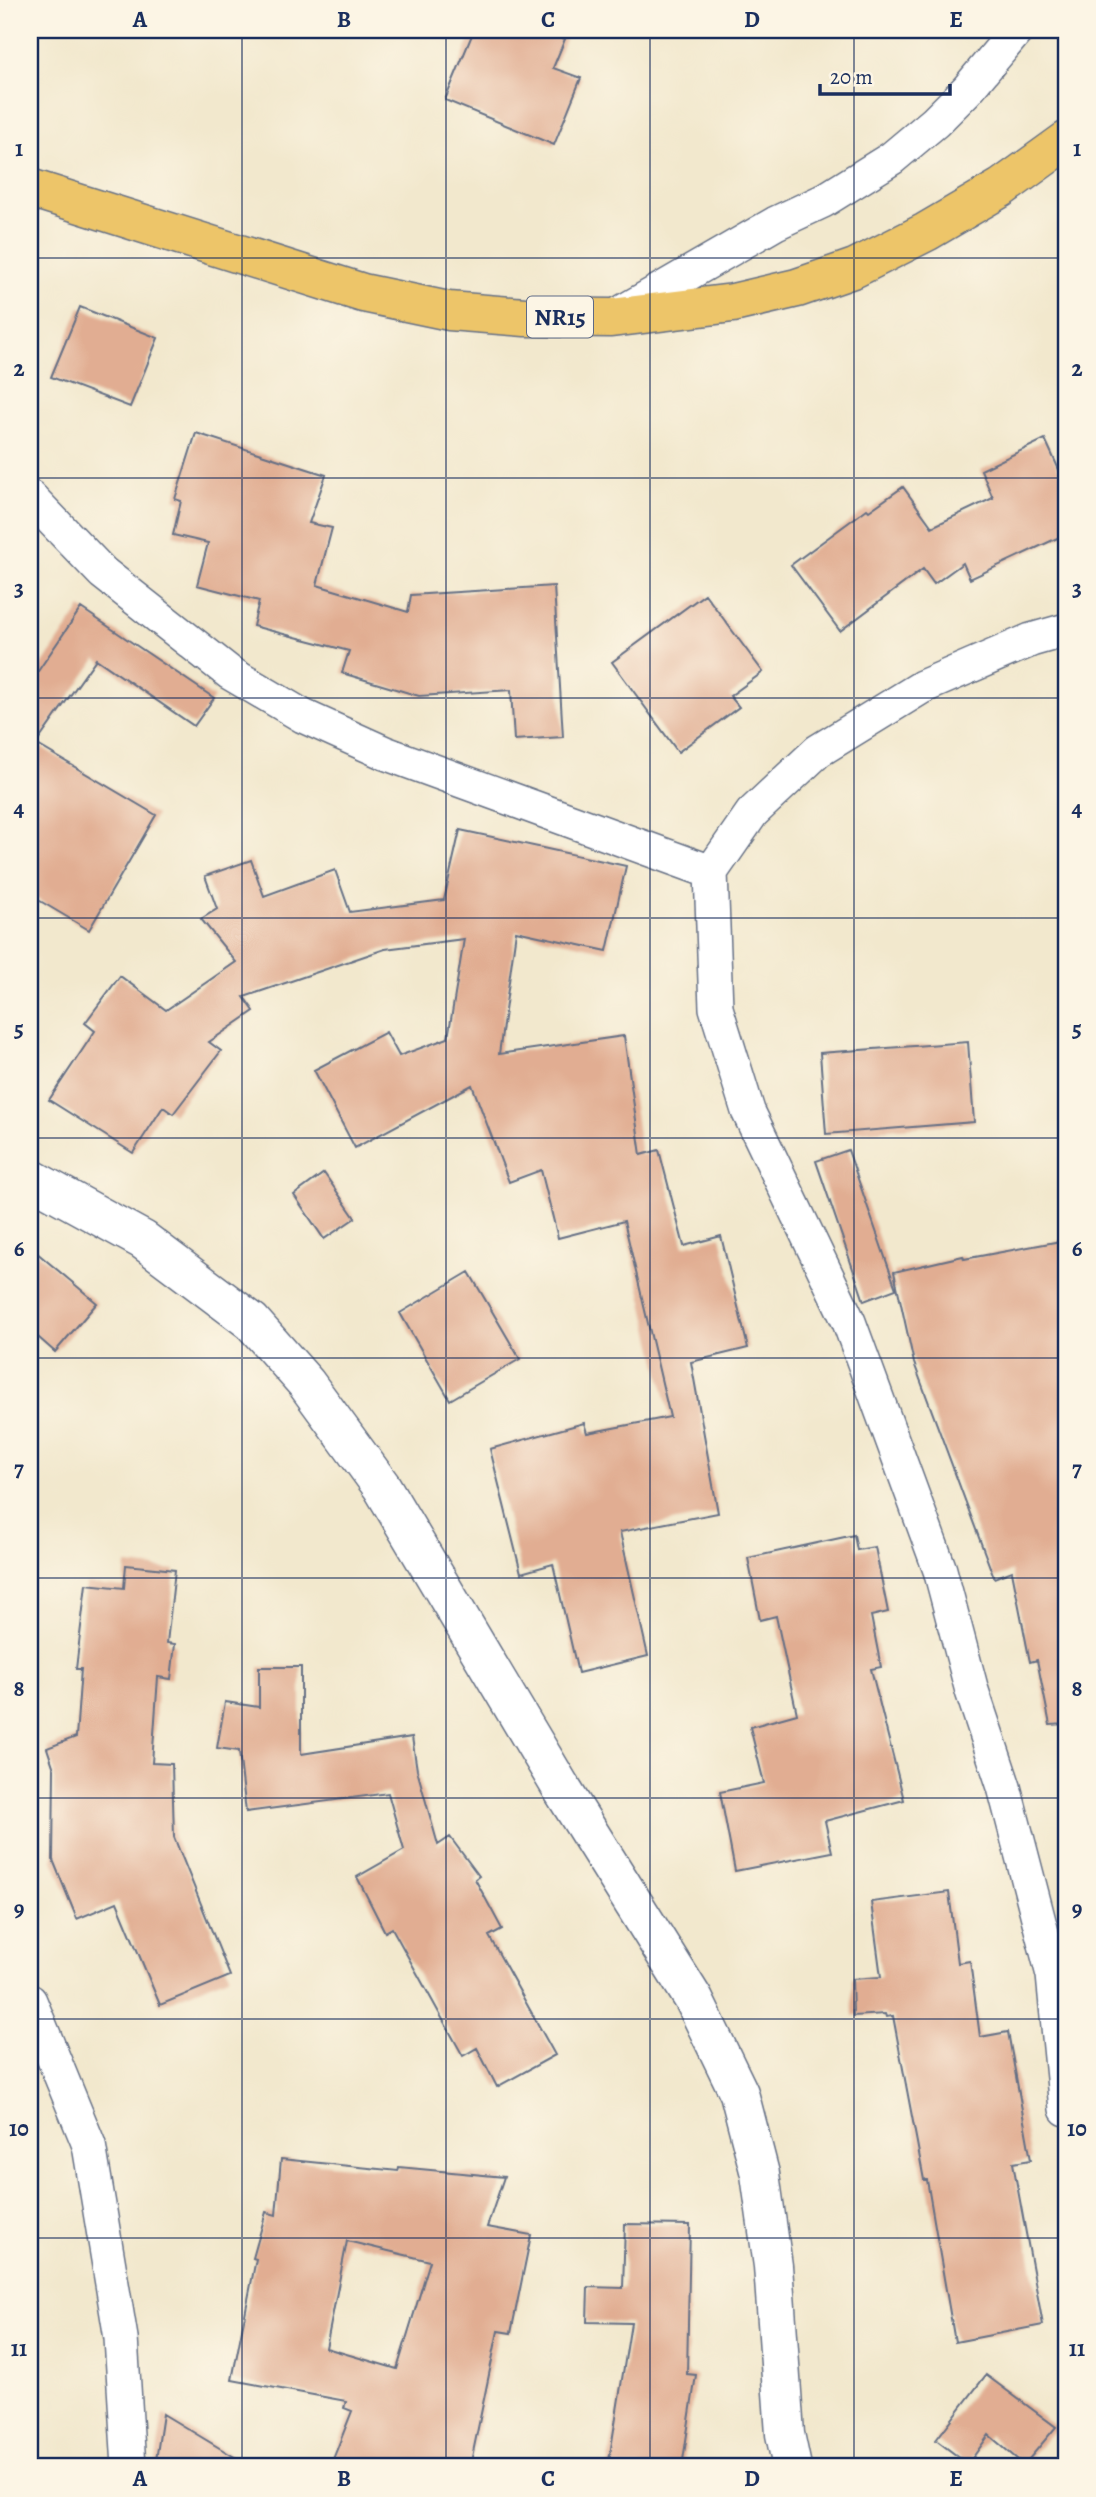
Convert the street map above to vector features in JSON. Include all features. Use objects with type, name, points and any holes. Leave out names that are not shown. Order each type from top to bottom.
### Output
[{"type":"highway","name":"NR15","points":[[30,188],[363,293],[449,311],[525,317],[611,318],[733,303],[797,288],[855,268],[926,232],[1001,188],[1066,141]]},
{"type":"street","points":[[611,318],[776,223],[823,201],[892,159],[967,90],[1017,30]]},
{"type":"street","points":[[30,497],[103,573],[230,673],[303,716],[385,752],[711,872]]},
{"type":"street","points":[[1066,629],[1031,640],[922,687],[818,751],[752,813],[711,872],[716,1007],[748,1111],[849,1322],[940,1570],[972,1691],[1004,1787],[1052,1975],[1066,2109]]},
{"type":"street","points":[[30,1178],[52,1188],[154,1248],[252,1322],[306,1383],[382,1487],[553,1774],[694,2000],[739,2093],[760,2174],[773,2266],[785,2434],[793,2467]]},
{"type":"street","points":[[30,2001],[89,2145],[121,2338],[129,2467]]},
{"type":"building","points":[[474,30],[542,30],[565,39],[553,68],[581,78],[554,145],[445,100]]},
{"type":"building","points":[[80,307],[158,338],[130,407],[51,377]]},
{"type":"building","points":[[196,433],[326,475],[309,523],[332,528],[317,585],[408,612],[411,595],[554,586],[563,737],[514,740],[511,690],[419,696],[342,673],[349,651],[253,626],[259,601],[197,585],[208,543],[173,535],[181,501],[175,499]]},
{"type":"building","points":[[1045,439],[1066,485],[1066,534],[970,579],[963,563],[934,584],[923,569],[840,631],[791,565],[867,509],[869,511],[903,487],[932,527],[993,498],[981,470]]},
{"type":"building","points":[[705,594],[763,672],[730,696],[739,707],[678,752],[612,662]]},
{"type":"building","points":[[81,608],[214,698],[194,726],[96,659],[36,744],[156,815],[89,930],[30,895],[30,683]]},
{"type":"building","points":[[460,830],[626,866],[607,951],[516,931],[499,1054],[624,1036],[641,1155],[659,1150],[684,1246],[721,1236],[748,1348],[691,1362],[718,1513],[620,1532],[648,1656],[578,1673],[553,1564],[521,1573],[490,1449],[584,1423],[587,1433],[670,1417],[624,1221],[558,1238],[541,1170],[509,1182],[472,1085],[355,1148],[314,1070],[386,1032],[399,1056],[448,1038],[464,939],[385,949],[244,997],[254,1011],[209,1042],[221,1051],[173,1114],[163,1107],[133,1153],[49,1100],[95,1031],[85,1023],[120,976],[166,1010],[236,962],[201,919],[217,909],[205,876],[251,860],[264,896],[335,870],[350,912],[444,900]]},
{"type":"building","points":[[968,1042],[974,1122],[826,1134],[820,1053]]},
{"type":"building","points":[[848,1150],[896,1289],[864,1301],[816,1161]]},
{"type":"building","points":[[324,1173],[355,1218],[324,1239],[294,1195]]},
{"type":"building","points":[[1066,1240],[1066,1551],[1059,1554],[1066,1591],[1066,1724],[1050,1725],[1037,1660],[1030,1662],[1012,1571],[994,1578],[914,1363],[894,1272],[963,1256],[964,1259]]},
{"type":"building","points":[[30,1247],[97,1303],[55,1352],[30,1330]]},
{"type":"building","points":[[469,1272],[520,1359],[450,1400],[400,1313]]},
{"type":"building","points":[[854,1535],[857,1550],[875,1547],[888,1612],[871,1616],[881,1667],[871,1669],[904,1800],[825,1821],[832,1852],[735,1871],[720,1792],[764,1783],[750,1727],[797,1714],[776,1616],[760,1620],[748,1558]]},
{"type":"building","points":[[126,1565],[175,1570],[167,1643],[175,1644],[171,1679],[158,1677],[152,1763],[172,1764],[174,1837],[230,1976],[160,2005],[117,1902],[77,1919],[53,1860],[54,1769],[47,1748],[76,1737],[81,1669],[76,1669],[86,1584],[124,1588]]},
{"type":"building","points":[[259,1667],[301,1667],[301,1754],[412,1737],[417,1770],[438,1845],[450,1837],[479,1876],[475,1879],[502,1929],[489,1936],[555,2055],[497,2087],[477,2048],[463,2056],[392,1928],[385,1932],[357,1877],[404,1850],[388,1793],[246,1812],[239,1751],[217,1748],[225,1702],[259,1707]]},
{"type":"building","points":[[949,1892],[958,1963],[970,1961],[980,2037],[1008,2032],[1031,2160],[1013,2163],[1043,2325],[955,2342],[927,2180],[924,2180],[893,2016],[853,2016],[852,1979],[881,1977],[871,1902]]},
{"type":"building","points":[[281,2159],[398,2171],[399,2167],[504,2177],[487,2227],[531,2235],[511,2333],[498,2331],[470,2467],[330,2467],[352,2411],[344,2408],[346,2401],[232,2380],[256,2259],[253,2258],[266,2212],[276,2215]],"holes":[[[347,2241],[430,2261],[397,2369],[326,2348]]]},
{"type":"building","points":[[625,2224],[690,2225],[687,2374],[696,2375],[682,2467],[608,2467],[631,2323],[587,2322],[588,2287],[623,2288]]},
{"type":"building","points":[[986,2375],[1056,2427],[1024,2465],[989,2435],[968,2464],[936,2440]]},
{"type":"building","points":[[163,2414],[251,2467],[155,2467]]}]
